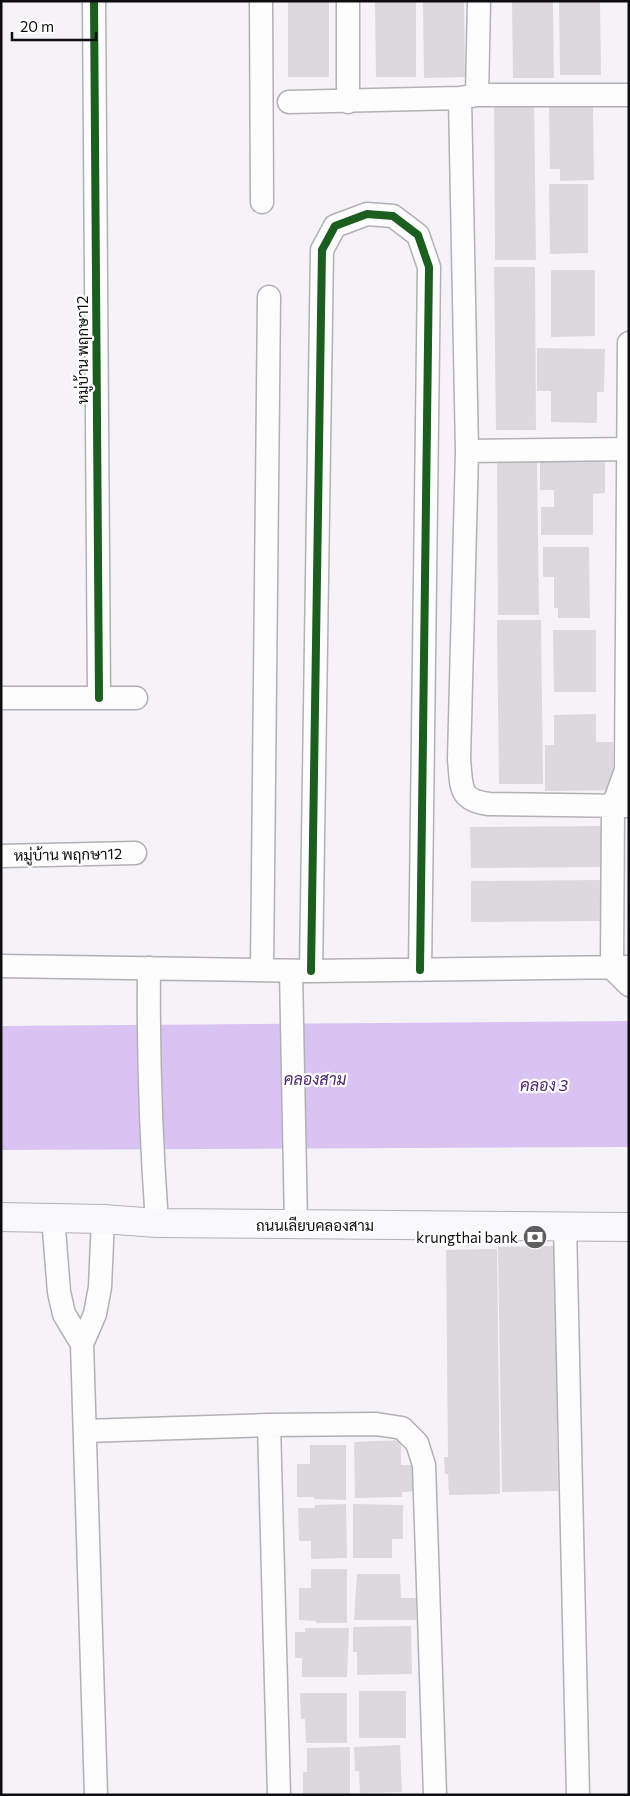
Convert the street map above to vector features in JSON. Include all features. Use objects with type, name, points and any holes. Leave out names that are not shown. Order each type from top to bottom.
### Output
[{"type":"main road","name":"ถนนเลียบคลองสาม","points":[[1,1217],[53,1217],[157,1223],[629,1227]]},
{"type":"street","name":"หมู่บ้าน พฤกษา12","points":[[94,1],[98,698]]},
{"type":"street","points":[[261,1],[262,202]]},
{"type":"street","points":[[348,1],[348,102]]},
{"type":"street","points":[[479,1],[468,97],[467,451],[459,760],[462,790],[474,802],[490,804],[621,806]]},
{"type":"street","points":[[289,102],[629,95]]},
{"type":"street","points":[[296,1225],[291,1012],[301,971],[322,250],[335,226],[367,214],[394,216],[418,235],[429,267],[420,970]]},
{"type":"street","points":[[262,970],[269,297]]},
{"type":"street","points":[[629,342],[627,774],[621,806],[620,967],[629,985]]},
{"type":"street","points":[[467,451],[628,449]]},
{"type":"street","points":[[1,698],[136,698]]},
{"type":"street","name":"หมู่บ้าน พฤกษา12","points":[[1,856],[135,853]]},
{"type":"street","points":[[1,966],[301,971],[620,967]]},
{"type":"street","points":[[149,968],[148,1014],[153,1170],[157,1223]]},
{"type":"street","points":[[53,1217],[59,1292],[64,1314],[82,1344]]},
{"type":"street","points":[[96,1795],[82,1344],[95,1314],[100,1287],[103,1219]]},
{"type":"street","points":[[565,1226],[578,1795]]},
{"type":"street","points":[[86,1431],[269,1425],[376,1424],[402,1428],[417,1443],[424,1465],[436,1795]]},
{"type":"street","points":[[269,1425],[279,1795]]},
{"type":"water","name":"คลอง 3","points":[[629,1021],[629,1147],[1,1150],[1,1026]]},
{"type":"building","points":[[288,1],[329,1],[329,77],[288,77]]},
{"type":"building","points":[[375,1],[416,1],[416,77],[376,77]]},
{"type":"building","points":[[423,1],[464,1],[465,77],[424,78]]},
{"type":"building","points":[[512,1],[553,1],[554,78],[513,78]]},
{"type":"building","points":[[559,1],[600,1],[601,75],[560,75]]},
{"type":"building","points":[[494,97],[534,97],[536,260],[495,260]]},
{"type":"building","points":[[593,104],[594,180],[560,181],[560,169],[550,169],[549,105]]},
{"type":"building","points":[[549,184],[588,184],[588,253],[550,254]]},
{"type":"building","points":[[494,267],[535,267],[536,430],[496,430]]},
{"type":"building","points":[[551,270],[595,270],[595,336],[551,337]]},
{"type":"building","points":[[537,348],[605,349],[604,392],[597,392],[597,423],[551,422],[551,391],[537,391]]},
{"type":"building","points":[[540,452],[605,452],[605,493],[593,494],[593,535],[541,535],[541,507],[554,507],[554,490],[540,490]]},
{"type":"building","points":[[497,454],[537,454],[539,615],[498,615]]},
{"type":"building","points":[[543,547],[589,547],[590,618],[558,618],[558,608],[554,608],[554,577],[543,577]]},
{"type":"building","points":[[497,620],[541,620],[543,784],[499,784]]},
{"type":"building","points":[[553,630],[596,630],[596,692],[554,692]]},
{"type":"building","points":[[596,714],[596,742],[613,742],[614,790],[545,791],[545,745],[554,745],[554,715]]},
{"type":"building","points":[[605,826],[605,867],[471,868],[470,827]]},
{"type":"building","points":[[605,880],[605,921],[471,922],[471,881]]},
{"type":"building","points":[[555,1246],[558,1491],[502,1492],[498,1247]]},
{"type":"building","points":[[497,1249],[500,1494],[449,1495],[448,1474],[445,1474],[444,1457],[448,1457],[446,1250]]},
{"type":"building","points":[[401,1440],[401,1465],[417,1465],[418,1491],[402,1492],[402,1497],[355,1498],[354,1442]]},
{"type":"building","points":[[310,1445],[346,1445],[346,1500],[297,1497],[297,1464],[310,1464]]},
{"type":"building","points":[[346,1504],[347,1558],[311,1559],[311,1541],[299,1541],[298,1508],[315,1508],[315,1505]]},
{"type":"building","points":[[353,1504],[403,1505],[403,1539],[392,1539],[392,1558],[353,1558]]},
{"type":"building","points":[[311,1569],[347,1569],[347,1623],[316,1623],[316,1621],[299,1620],[299,1588],[311,1588]]},
{"type":"building","points":[[357,1574],[400,1574],[401,1598],[416,1598],[416,1620],[354,1620]]},
{"type":"building","points":[[411,1626],[412,1674],[357,1675],[357,1652],[353,1652],[353,1627]]},
{"type":"building","points":[[305,1628],[349,1628],[347,1677],[302,1677],[302,1658],[295,1658],[295,1632],[305,1632]]},
{"type":"building","points":[[359,1691],[406,1691],[406,1738],[359,1738]]},
{"type":"building","points":[[300,1693],[347,1693],[347,1743],[306,1743],[305,1719],[301,1719]]},
{"type":"building","points":[[400,1745],[402,1792],[360,1793],[359,1771],[355,1771],[354,1747]]},
{"type":"building","points":[[350,1747],[350,1795],[303,1795],[303,1772],[307,1772],[307,1748]]},
{"type":"cycle path","points":[[94,1],[99,698]]},
{"type":"cycle path","points":[[311,971],[322,250],[335,226],[367,214],[393,216],[418,235],[429,267],[420,970]]},
{"type":"place","name":"krungthai bank","points":[[535,1237]]},
{"type":"water label","name":"คลองสาม","points":[[315,1078]]}]
